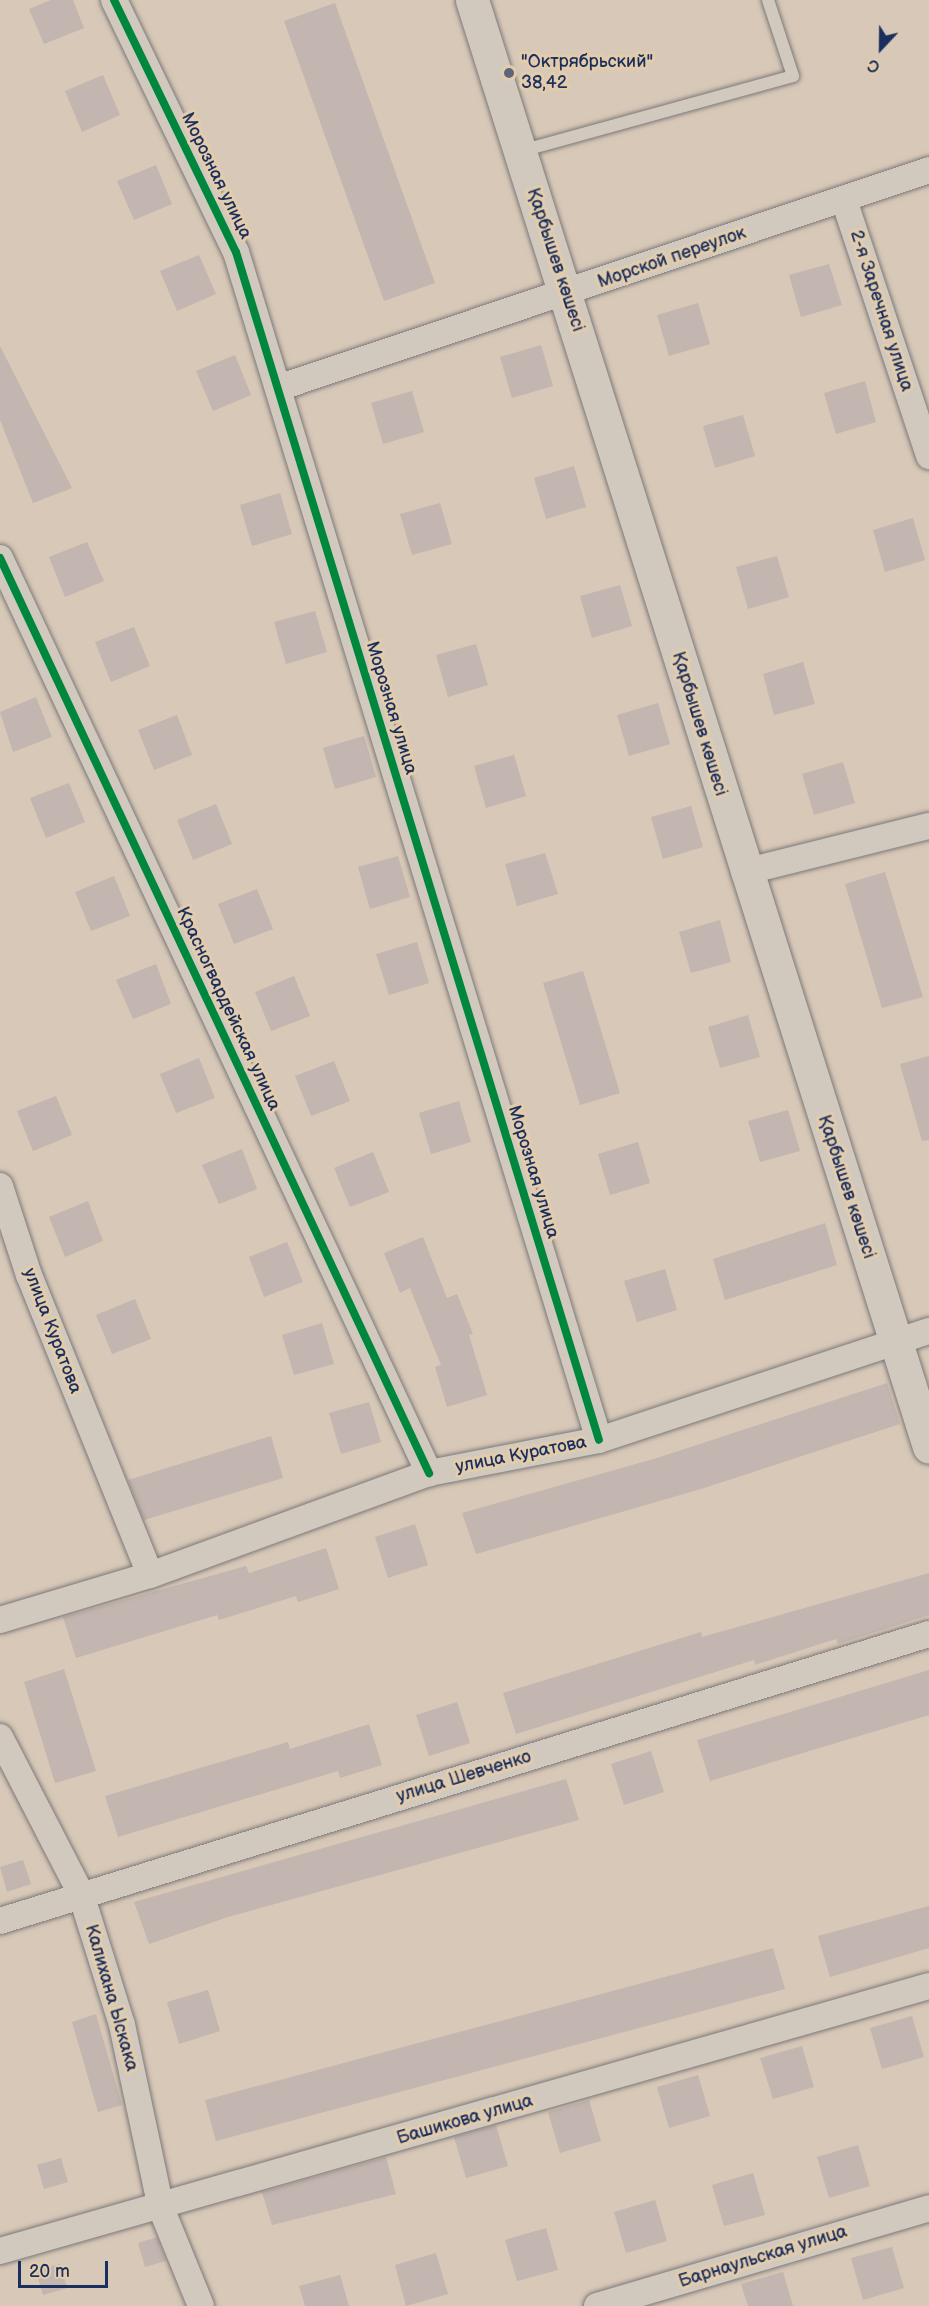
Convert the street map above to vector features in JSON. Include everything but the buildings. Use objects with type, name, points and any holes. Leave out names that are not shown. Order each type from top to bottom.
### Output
[{"type":"main road","name":"Қарбышев көшесі","points":[[472,0],[567,293],[744,872],[929,1447]]},
{"type":"street","name":"Морозная улица","points":[[114,0],[236,252],[599,1440]]},
{"type":"street","name":"Морской переулок","points":[[278,388],[929,170]]},
{"type":"street","name":"2-я Заречная улица","points":[[844,200],[929,456]]},
{"type":"street","name":"Красногвардейская улица","points":[[0,558],[429,1473]]},
{"type":"street","points":[[744,872],[929,826]]},
{"type":"street","name":"улица Куратова","points":[[0,1186],[29,1275],[150,1575]]},
{"type":"street","name":"улица Куратова","points":[[0,1620],[150,1575],[429,1473],[599,1440],[929,1331]]},
{"type":"street","name":"улица Шевченко","points":[[0,1921],[81,1894],[929,1635]]},
{"type":"street","name":"Калихана Ыскака","points":[[0,1737],[81,1894],[122,2025],[161,2208],[201,2306]]},
{"type":"street","name":"Башикова улица","points":[[0,2251],[161,2208],[929,1986]]},
{"type":"street","name":"Барнаульская улица","points":[[597,2306],[929,2208]]},
{"type":"lane","points":[[520,151],[793,76],[768,0]]},
{"type":"cycle path","points":[[114,0],[236,252],[599,1440]]},
{"type":"cycle path","points":[[0,558],[429,1473]]},
{"type":"place","name":"\"Октрябрьский\" 38,42","points":[[509,73]]}]
